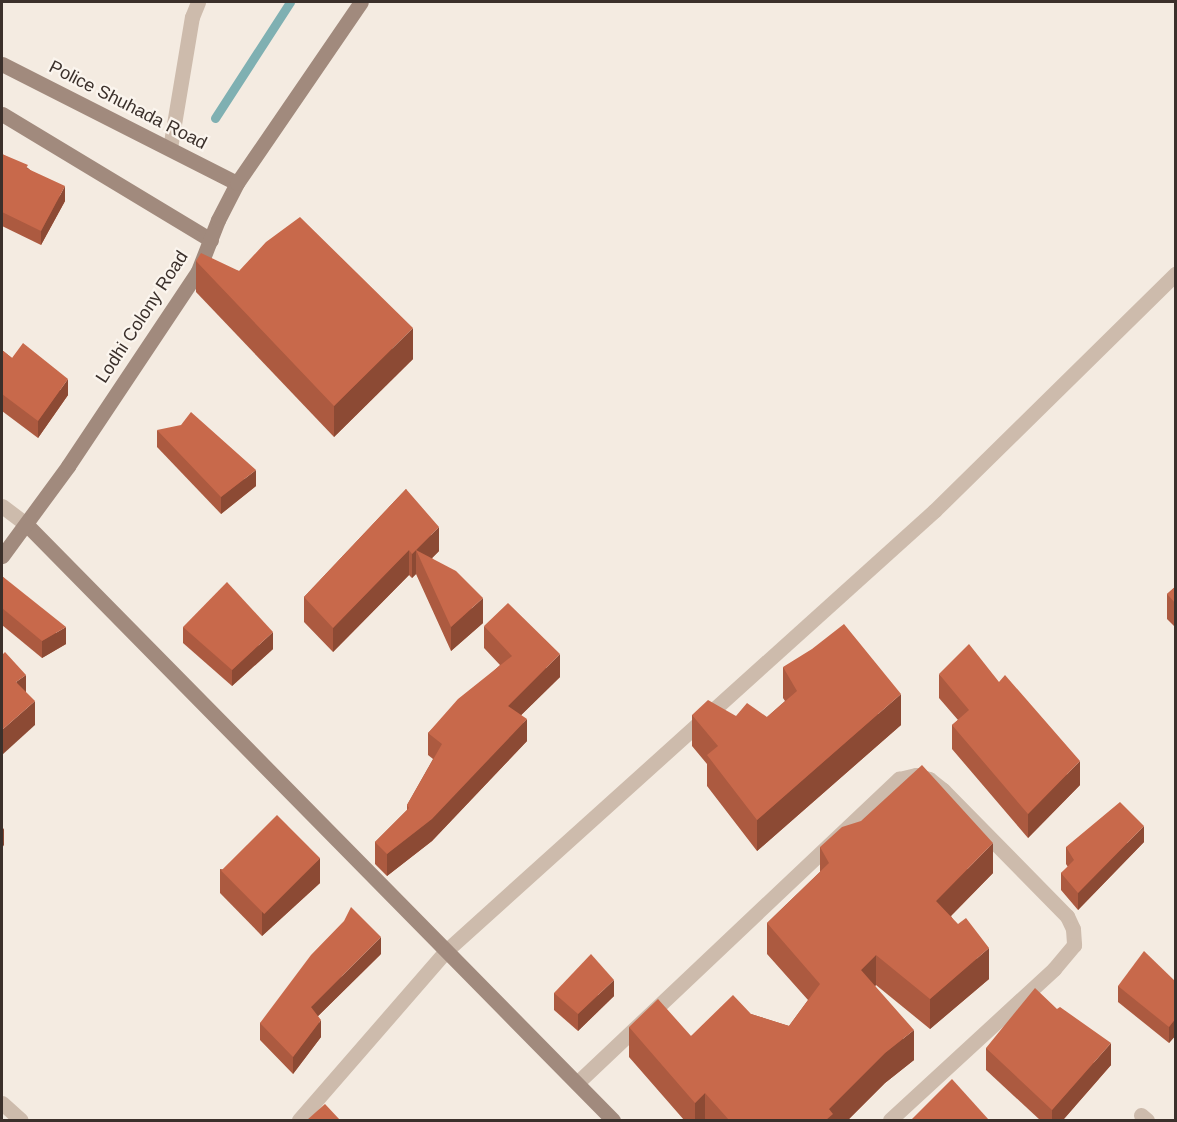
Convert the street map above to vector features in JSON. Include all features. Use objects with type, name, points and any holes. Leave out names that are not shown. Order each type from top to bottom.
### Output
[{"type":"main road","name":"Lodhi Colony Road","points":[[2,556],[27,525],[198,271],[237,183],[361,2]]},
{"type":"main road","name":"Police Shuhada Road","points":[[2,64],[237,183]]},
{"type":"main road","points":[[2,114],[211,240]]},
{"type":"main road","points":[[27,525],[613,1120]]},
{"type":"street","points":[[170,148],[192,17],[198,2]]},
{"type":"street","points":[[299,1120],[447,950],[933,511],[1176,273]]},
{"type":"street","points":[[2,506],[27,525]]},
{"type":"street","points":[[576,1083],[899,779],[915,775],[929,779],[943,790],[1068,916],[1074,945],[1054,969],[890,1120]]},
{"type":"street","points":[[2,1103],[21,1120]]},
{"type":"building","points":[[2,154],[28,165],[26,168],[65,186],[41,231],[2,212]]},
{"type":"building","points":[[300,217],[413,328],[334,406],[196,261],[201,253],[239,271],[266,242]]},
{"type":"building","points":[[23,343],[68,379],[38,421],[2,394],[2,350],[12,358]]},
{"type":"building","points":[[191,412],[256,470],[221,497],[157,430],[181,425]]},
{"type":"building","points":[[406,489],[439,527],[412,554],[409,550],[333,628],[304,597]]},
{"type":"building","points":[[416,550],[456,571],[483,598],[451,627]]},
{"type":"building","points":[[2,576],[66,627],[42,641],[2,608]]},
{"type":"building","points":[[227,582],[273,632],[232,670],[183,627]]},
{"type":"building","points":[[1176,586],[1176,604],[1167,594]]},
{"type":"building","points":[[508,603],[560,654],[508,706],[527,719],[432,819],[387,854],[375,842],[409,808],[407,805],[442,744],[428,733],[458,699],[512,656],[484,626]]},
{"type":"building","points":[[844,624],[901,694],[757,820],[707,755],[718,746],[692,715],[708,700],[736,716],[747,703],[767,717],[797,691],[783,667],[812,649]]},
{"type":"building","points":[[969,644],[999,682],[1005,675],[1080,761],[1028,814],[952,725],[969,710],[939,674]]},
{"type":"building","points":[[5,652],[26,675],[16,682],[35,701],[2,730],[2,655]]},
{"type":"building","points":[[922,765],[993,843],[936,901],[958,924],[966,918],[989,948],[930,999],[876,955],[861,970],[914,1030],[885,1053],[829,1109],[833,1114],[826,1120],[729,1120],[705,1093],[695,1103],[629,1027],[658,999],[691,1036],[733,995],[751,1014],[789,1026],[820,984],[767,923],[829,863],[820,847],[842,827],[861,821]]},
{"type":"building","points":[[1120,802],[1144,826],[1078,893],[1061,873],[1074,860],[1066,847]]},
{"type":"building","points":[[277,815],[320,858],[264,914],[221,871]]},
{"type":"building","points":[[351,907],[381,937],[311,1007],[321,1020],[293,1057],[260,1023],[311,955],[344,921]]},
{"type":"building","points":[[1144,951],[1176,982],[1176,1018],[1169,1027],[1118,986]]},
{"type":"building","points":[[591,954],[614,980],[578,1014],[554,993]]},
{"type":"building","points":[[1035,988],[1057,1009],[1060,1007],[1111,1043],[1052,1110],[986,1048]]},
{"type":"building","points":[[952,1079],[989,1120],[911,1120]]},
{"type":"building","points":[[325,1104],[340,1120],[307,1120]]},
{"type":"waterway","points":[[215,118],[290,2]]}]
